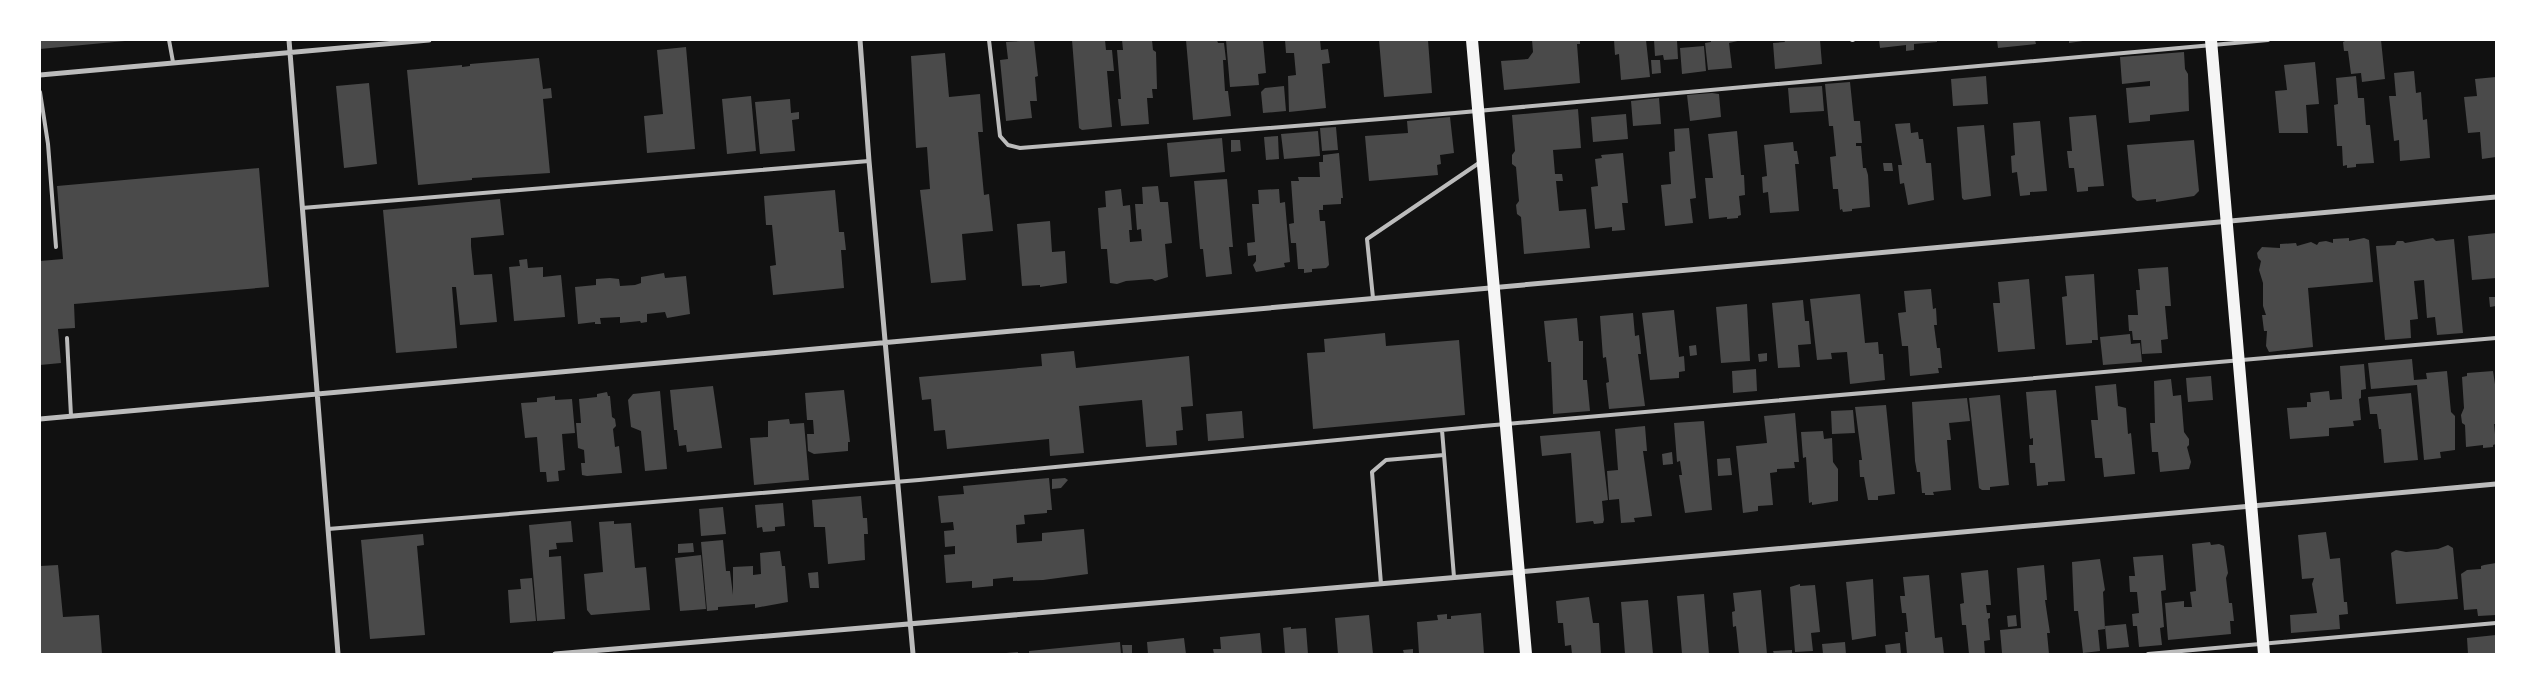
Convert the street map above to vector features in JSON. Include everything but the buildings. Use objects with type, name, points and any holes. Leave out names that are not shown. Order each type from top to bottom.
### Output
[{"type":"main road","points":[[1472,40],[1526,654]]},
{"type":"main road","points":[[2211,43],[2264,649]]},
{"type":"street","points":[[289,40],[338,654]]},
{"type":"street","points":[[40,75],[290,51],[429,40]]},
{"type":"street","points":[[860,40],[913,654]]},
{"type":"street","points":[[40,419],[2496,197]]},
{"type":"street","points":[[555,654],[1519,572],[2496,484]]},
{"type":"lane","points":[[169,40],[173,62]]},
{"type":"lane","points":[[989,40],[1000,136],[1008,145],[1020,148],[1478,110],[2211,43],[2268,40]]},
{"type":"lane","points":[[40,92],[48,144],[56,247]]},
{"type":"lane","points":[[1372,298],[1367,239],[1483,160]]},
{"type":"lane","points":[[302,208],[869,161]]},
{"type":"lane","points":[[67,338],[71,416]]},
{"type":"lane","points":[[328,529],[898,482],[1506,424],[2496,338]]},
{"type":"lane","points":[[1442,430],[1454,577]]},
{"type":"lane","points":[[1381,584],[1372,472],[1386,460],[1444,455]]},
{"type":"lane","points":[[2148,654],[2264,649],[2496,623]]}]
